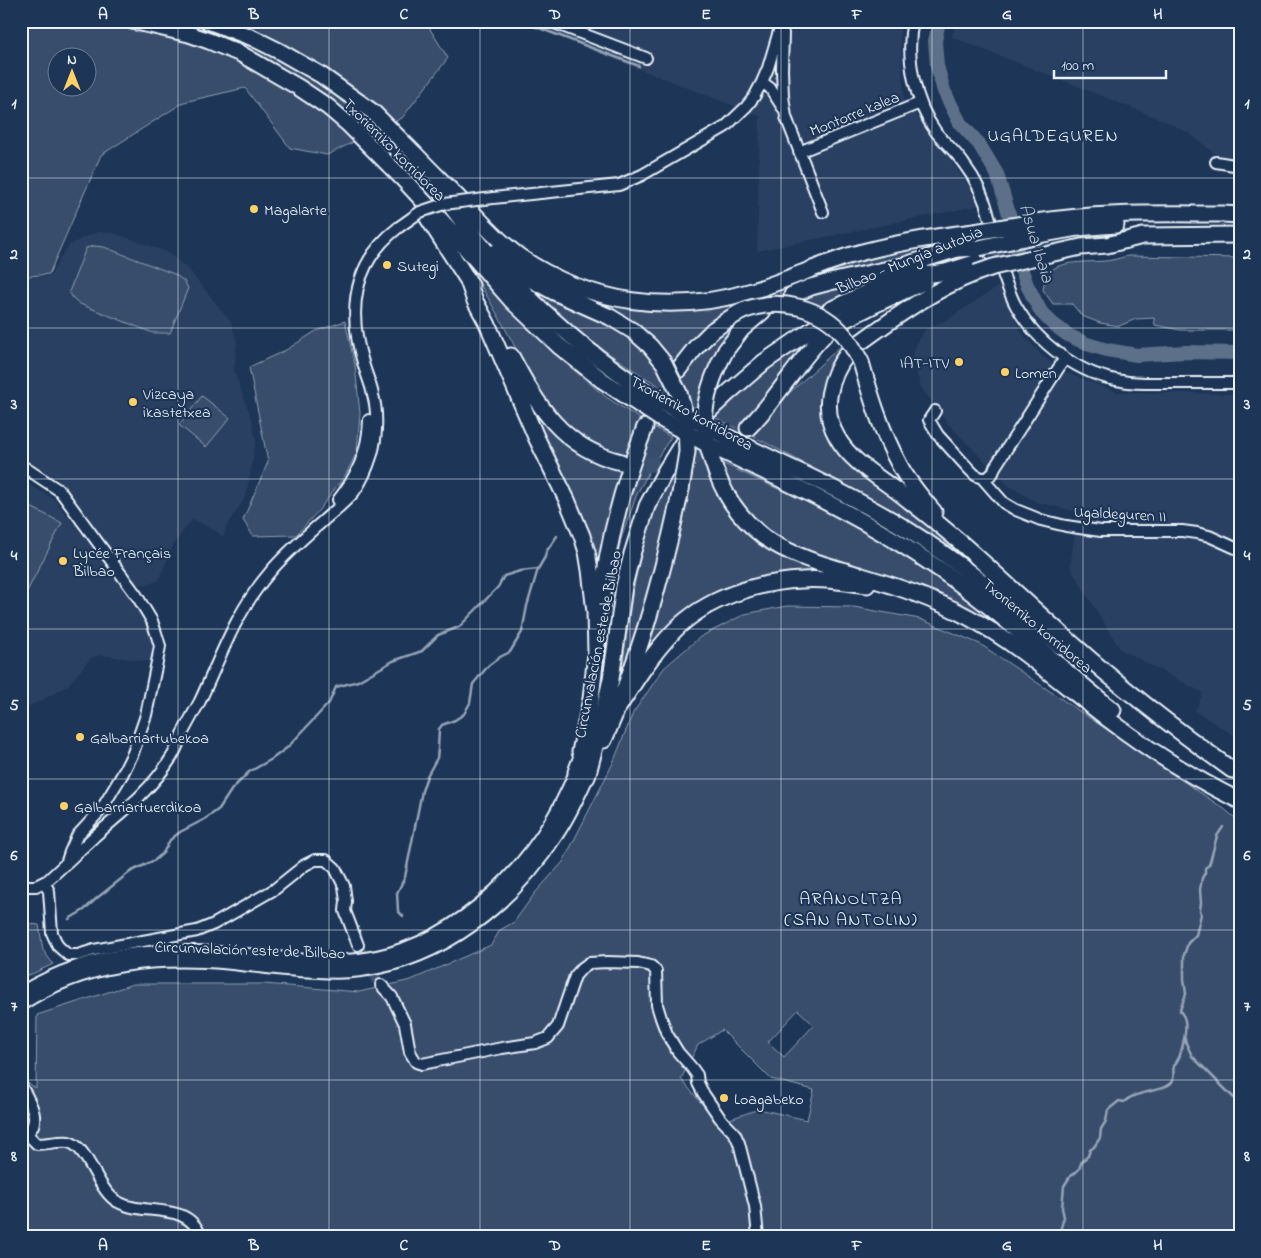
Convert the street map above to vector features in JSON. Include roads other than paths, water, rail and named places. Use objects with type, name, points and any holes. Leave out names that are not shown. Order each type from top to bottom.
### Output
[{"type":"highway","name":"Txorierriko korridorea","points":[[132,21],[209,41],[242,54],[298,87],[348,124],[403,179],[512,301],[565,351],[602,380],[632,401],[703,442],[836,489],[898,524],[971,573],[1148,718],[1194,748],[1236,772]]},
{"type":"highway","name":"Txorierriko korridorea","points":[[208,21],[253,38],[280,51],[321,75],[373,112],[415,154],[456,214],[505,273],[558,325],[610,367],[641,389],[710,428],[922,557],[982,601],[1139,730],[1193,766],[1240,793]]},
{"type":"highway","points":[[415,154],[488,229],[519,256],[548,274],[574,285],[610,297],[632,301],[682,304],[725,298],[765,287],[868,250],[917,240],[974,232],[1081,247],[1108,245],[1143,236],[1240,235]]},
{"type":"highway","points":[[403,179],[483,304],[532,395],[561,430],[588,450],[621,462]]},
{"type":"highway","points":[[436,183],[496,251],[532,280],[610,317],[632,331],[650,346],[664,363],[681,398],[686,419],[687,452],[673,528],[659,583],[643,637],[618,708],[600,749],[581,775]]},
{"type":"highway","points":[[792,295],[830,282],[902,266],[957,249],[978,261],[1001,265],[1040,240],[1061,218],[1118,214],[1240,215]]},
{"type":"highway","name":"Bilbao - Mungia autobia","points":[[828,320],[925,275],[946,272],[1077,228],[1133,223],[1222,223],[1240,221]]},
{"type":"highway","points":[[978,261],[938,291],[853,348],[836,370],[828,398],[830,419],[837,438],[858,463],[902,495],[960,542],[1089,659],[1169,724],[1236,772]]},
{"type":"highway","name":"Bilbao - Mungia autobia","points":[[828,320],[880,286],[978,261]]},
{"type":"highway","points":[[467,278],[475,301],[487,323],[536,438],[567,500],[582,536],[587,552],[595,612],[596,654]]},
{"type":"highway","points":[[678,370],[696,346],[712,330],[736,314],[754,307],[784,304],[814,312],[834,325],[846,336],[861,362],[871,397],[900,466],[918,494],[960,542]]},
{"type":"highway","points":[[763,311],[742,329],[726,350],[712,381],[704,421],[706,437],[716,474],[724,492],[736,510],[748,523],[778,545],[813,561],[882,582],[934,601],[968,617],[1036,662],[1141,744],[1171,764],[1240,801]]},
{"type":"highway","points":[[748,428],[768,406],[819,340],[828,320]]},
{"type":"highway","name":"Circunvalación este de Bilbao","points":[[581,775],[601,724],[610,680],[624,586],[632,554],[648,506],[661,479],[693,426],[718,402],[764,362],[828,320]]},
{"type":"highway","points":[[581,775],[607,560],[624,488],[645,426]]},
{"type":"highway","points":[[618,708],[646,664],[675,630],[709,604],[734,594],[767,584],[803,580],[836,581],[869,585],[934,601]]},
{"type":"main road","name":"Circunvalación este de Bilbao","points":[[21,993],[67,970],[112,957],[141,953],[192,952],[293,960],[345,961],[371,958],[413,946],[456,923],[481,903],[511,874],[547,829],[565,796],[581,775]]},
{"type":"main road","name":"Circunvalación este de Bilbao","points":[[21,1004],[52,987],[80,975],[95,970],[130,964],[197,961],[318,972],[373,968],[396,963],[417,955],[462,932],[496,906],[515,888],[541,858],[557,835],[573,807],[581,775]]},
{"type":"main road","points":[[21,982],[67,970]]},
{"type":"street","points":[[549,21],[646,58]]},
{"type":"street","points":[[913,21],[910,48],[920,103],[936,131],[964,163],[979,186],[990,219]]},
{"type":"street","points":[[21,886],[36,886],[44,883],[66,864],[134,796],[182,734],[200,701],[243,608],[263,580],[319,524],[356,474],[367,443],[369,421],[364,367],[355,326],[357,289],[371,255],[385,239],[414,215],[437,206],[493,198],[605,187],[619,185],[632,180],[725,127],[746,107],[764,78],[782,22]]},
{"type":"street","points":[[782,22],[783,96]]},
{"type":"street","points":[[764,78],[777,80],[780,84],[786,114]]},
{"type":"street","points":[[764,78],[786,114],[823,212]]},
{"type":"street","name":"Montorre kalea","points":[[799,152],[920,103]]},
{"type":"street","points":[[1216,162],[1240,166]]},
{"type":"street","points":[[1002,271],[1016,306],[1026,322],[1040,338],[1064,358],[1100,375],[1119,381],[1138,383],[1240,383]]},
{"type":"street","points":[[982,478],[987,478],[994,470],[1064,358]]},
{"type":"street","name":"Ugaldeguren II","points":[[935,411],[928,420],[938,435],[975,475],[982,478],[1004,503],[1016,510],[1041,520],[1101,531],[1182,531],[1197,533],[1209,536],[1240,550]]},
{"type":"street","points":[[21,465],[60,491],[137,596],[152,622],[160,646],[146,715],[132,754],[101,810],[77,836],[66,864]]},
{"type":"street","points":[[968,468],[994,470]]},
{"type":"street","points":[[994,470],[995,494]]},
{"type":"street","points":[[44,883],[49,891],[52,933],[58,946],[68,955],[78,955],[94,950],[197,931],[214,924],[275,889],[305,865],[315,860],[326,860],[335,868],[344,886],[345,911],[358,945]]},
{"type":"street","points":[[381,985],[392,998],[405,1024],[410,1052],[416,1062],[422,1064],[535,1043],[548,1038],[558,1026],[575,976],[589,963],[638,963],[652,966],[656,971],[658,1005],[667,1034],[678,1052],[697,1075],[698,1083],[703,1093],[720,1118],[735,1134],[739,1143],[752,1190],[757,1216],[758,1237]]},
{"type":"street","points":[[21,1086],[30,1103],[34,1117],[31,1130],[24,1135],[37,1144],[68,1142],[75,1145],[87,1158],[104,1190],[114,1201],[125,1206],[177,1213],[188,1219],[195,1226],[201,1237]]},
{"type":"waterway","points":[[521,21],[639,66]]},
{"type":"waterway","name":"Asua Ibaia","points":[[939,21],[935,41],[937,66],[944,91],[960,123],[979,144],[997,174],[1009,214],[1021,268],[1027,285],[1041,312],[1068,335],[1087,344],[1107,350],[1137,355],[1185,352],[1240,353]]},
{"type":"waterway","points":[[403,916],[398,911],[397,893],[405,877],[422,791],[427,776],[437,758],[439,729],[442,725],[464,714],[470,703],[473,684],[489,665],[510,652],[522,632],[527,606],[538,569],[546,552],[557,536]]},
{"type":"waterway","points":[[69,919],[84,910],[130,872],[155,860],[163,853],[170,840],[180,832],[205,819],[219,809],[232,789],[249,772],[288,747],[329,703],[336,687],[358,681],[393,661],[422,651],[438,635],[459,627],[498,587],[504,576],[520,571],[538,569]]},
{"type":"waterway","points":[[1061,1237],[1060,1231],[1064,1217],[1062,1208],[1064,1186],[1071,1175],[1079,1169],[1082,1161],[1088,1156],[1090,1150],[1100,1138],[1101,1129],[1106,1121],[1108,1110],[1119,1101],[1124,1102],[1134,1096],[1165,1087],[1173,1080],[1174,1066],[1180,1056],[1185,1031],[1185,1021],[1180,1010],[1186,994],[1184,955],[1188,943],[1196,935],[1201,914],[1200,890],[1202,878],[1205,868],[1209,865],[1217,836],[1223,827]]},
{"type":"waterway","points":[[1185,1039],[1192,1056],[1240,1104]]},
{"type":"tunnel","points":[[991,223],[1002,269]]},
{"type":"tunnel","points":[[653,411],[678,370]]},
{"type":"tunnel","points":[[621,462],[656,464],[688,459],[719,447],[748,428]]},
{"type":"tunnel","points":[[358,945],[376,980],[381,985]]},
{"type":"place","name":"Magalarte","points":[[254,209]]},
{"type":"place","name":"Sutegi","points":[[387,265]]},
{"type":"place","name":"IAT-ITV","points":[[959,362]]},
{"type":"place","name":"Lomen","points":[[1005,372]]},
{"type":"place","name":"Vizcaya ikastetxea","points":[[133,402]]},
{"type":"place","name":"Lycée Français Bilbao","points":[[63,561]]},
{"type":"place","name":"Galbarriartubekoa","points":[[80,737]]},
{"type":"place","name":"Galbarriartuerdikoa","points":[[64,806]]},
{"type":"place","name":"Loagabeko","points":[[724,1098]]},
{"type":"district","name":"UGALDEGUREN","points":[[1053,135]]},
{"type":"district","name":"ARANOLTZA (SAN ANTOLIN)","points":[[851,908]]}]
